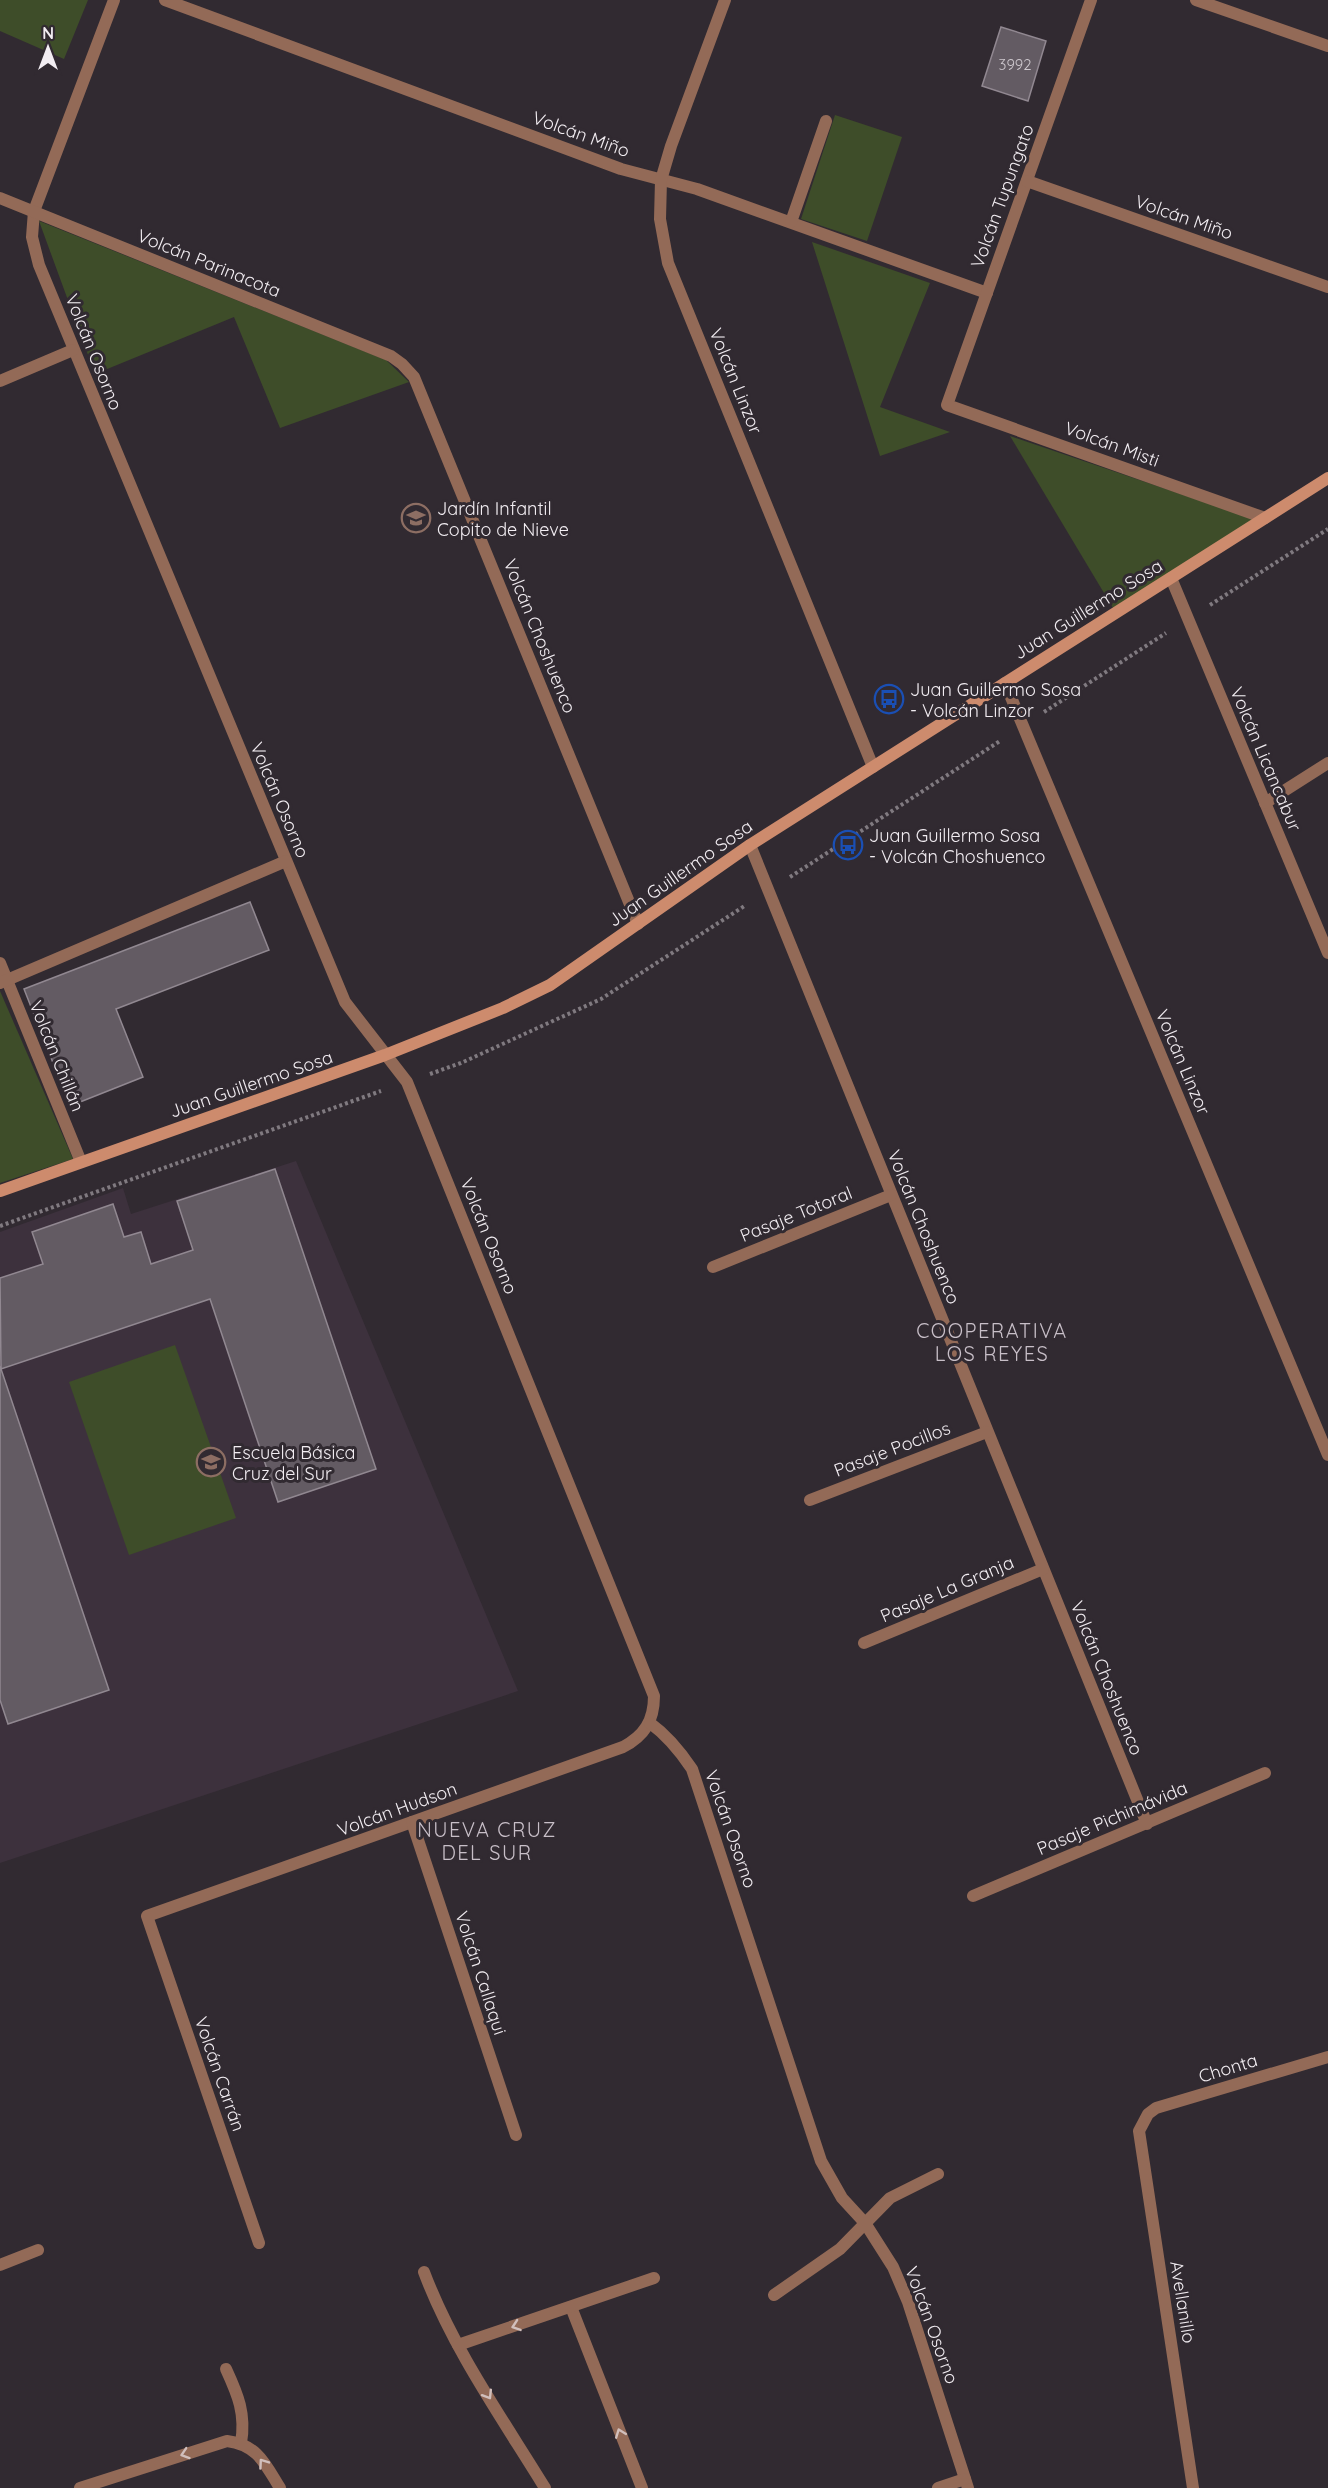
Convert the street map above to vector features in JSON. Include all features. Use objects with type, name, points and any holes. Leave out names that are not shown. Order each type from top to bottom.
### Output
[{"type":"street","name":"Volcán Osorno","points":[[114,0],[34,211],[32,224],[35,251],[73,350],[345,1002],[407,1082],[651,1683],[654,1710],[650,1723],[665,1734],[692,1769],[821,2161],[842,2198],[865,2223],[893,2266],[908,2302],[967,2484]]},
{"type":"street","name":"Volcán Miño","points":[[165,0],[621,169],[698,189],[987,293]]},
{"type":"street","name":"Volcán Linzor","points":[[725,0],[671,146],[661,180],[660,219],[668,263],[873,767]]},
{"type":"street","name":"Volcán Tupungato","points":[[947,405],[1091,0]]},
{"type":"street","points":[[1196,0],[1328,46]]},
{"type":"street","points":[[791,222],[826,120]]},
{"type":"street","name":"Volcán Miño","points":[[1027,181],[1328,286]]},
{"type":"street","name":"Volcán Parinacota","points":[[0,198],[377,350],[402,364]]},
{"type":"street","points":[[0,381],[73,350]]},
{"type":"street","name":"Volcán Choshuenco","points":[[402,364],[414,377],[422,393],[638,924]]},
{"type":"street","name":"Volcán Misti","points":[[947,405],[1265,518]]},
{"type":"street","name":"Juan Guillermo Sosa","points":[[0,1191],[385,1055],[503,1008],[550,985],[750,845],[1328,478]]},
{"type":"street","name":"Volcán Licancabur","points":[[1171,578],[1328,953]]},
{"type":"street","name":"Volcán Linzor","points":[[1005,683],[1328,1455]]},
{"type":"street","points":[[1265,803],[1328,763]]},
{"type":"street","name":"Volcán Choshuenco","points":[[750,845],[1147,1824]]},
{"type":"street","points":[[3,981],[286,861]]},
{"type":"street","name":"Volcán Chillán","points":[[0,963],[3,981],[81,1162]]},
{"type":"street","name":"Pasaje Totoral","points":[[713,1267],[891,1194]]},
{"type":"street","name":"Pasaje Pocillos","points":[[810,1500],[987,1432]]},
{"type":"street","name":"Pasaje La Granja","points":[[864,1643],[1043,1569]]},
{"type":"street","name":"Volcán Hudson","points":[[147,1916],[623,1747],[634,1742],[650,1723]]},
{"type":"street","name":"Pasaje Pichimávida","points":[[974,1896],[1265,1773]]},
{"type":"street","name":"Volcán Callaqui","points":[[412,1822],[516,2135]]},
{"type":"street","name":"Volcán Carrán","points":[[147,1916],[260,2243]]},
{"type":"street","name":"Chonta","points":[[1142,2121],[1156,2108],[1328,2057]]},
{"type":"street","name":"Avellanillo","points":[[1142,2121],[1139,2132],[1140,2142],[1193,2488]]},
{"type":"street","points":[[774,2295],[840,2249],[890,2198],[938,2174]]},
{"type":"street","points":[[0,2265],[38,2250]]},
{"type":"street","points":[[424,2272],[441,2313],[458,2345],[545,2488]]},
{"type":"street","points":[[458,2345],[654,2278]]},
{"type":"street","points":[[571,2307],[642,2488]]},
{"type":"street","points":[[226,2369],[243,2410],[244,2427],[241,2443]]},
{"type":"street","points":[[80,2488],[228,2441],[252,2448],[261,2457],[280,2488]]},
{"type":"street","points":[[938,2488],[967,2484]]},
{"type":"shaded area","name":"Escuela Básica Cruz del Sur","points":[[296,1161],[518,1691],[0,1863],[0,1232],[123,1188],[131,1214]]},
{"type":"green space","points":[[0,0],[88,0],[64,59],[0,31]]},
{"type":"green space","points":[[835,115],[902,137],[867,241],[801,219]]},
{"type":"green space","points":[[39,221],[386,360],[409,382],[280,428],[234,317],[95,374]]},
{"type":"green space","points":[[812,242],[930,283],[880,407],[950,432],[880,456]]},
{"type":"green space","points":[[1010,436],[1257,520],[1113,608]]},
{"type":"green space","points":[[0,991],[73,1159],[0,1183]]},
{"type":"green space","points":[[175,1345],[236,1518],[129,1555],[69,1382]]},
{"type":"building","points":[[1001,27],[1046,41],[1028,101],[982,86]]},
{"type":"building","points":[[250,902],[269,950],[116,1009],[143,1077],[70,1106],[24,989]]},
{"type":"building","points":[[275,1169],[376,1469],[278,1502],[210,1299],[1,1369],[0,1278],[43,1264],[32,1232],[113,1204],[124,1237],[141,1232],[151,1264],[193,1250],[177,1201]]},
{"type":"building","points":[[0,1366],[109,1690],[8,1724],[0,1700]]},
{"type":"place","name":"Jardín Infantil Copito de Nieve","points":[[416,518]]},
{"type":"place","name":"Juan Guillermo Sosa - Volcán Linzor","points":[[889,699]]},
{"type":"place","name":"Juan Guillermo Sosa - Volcán Choshuenco","points":[[848,845]]},
{"type":"place","name":"Escuela Básica Cruz del Sur","points":[[211,1462]]},
{"type":"district","name":"COOPERATIVA LOS REYES","points":[[992,1342]]},
{"type":"district","name":"NUEVA CRUZ DEL SUR","points":[[487,1840]]}]
